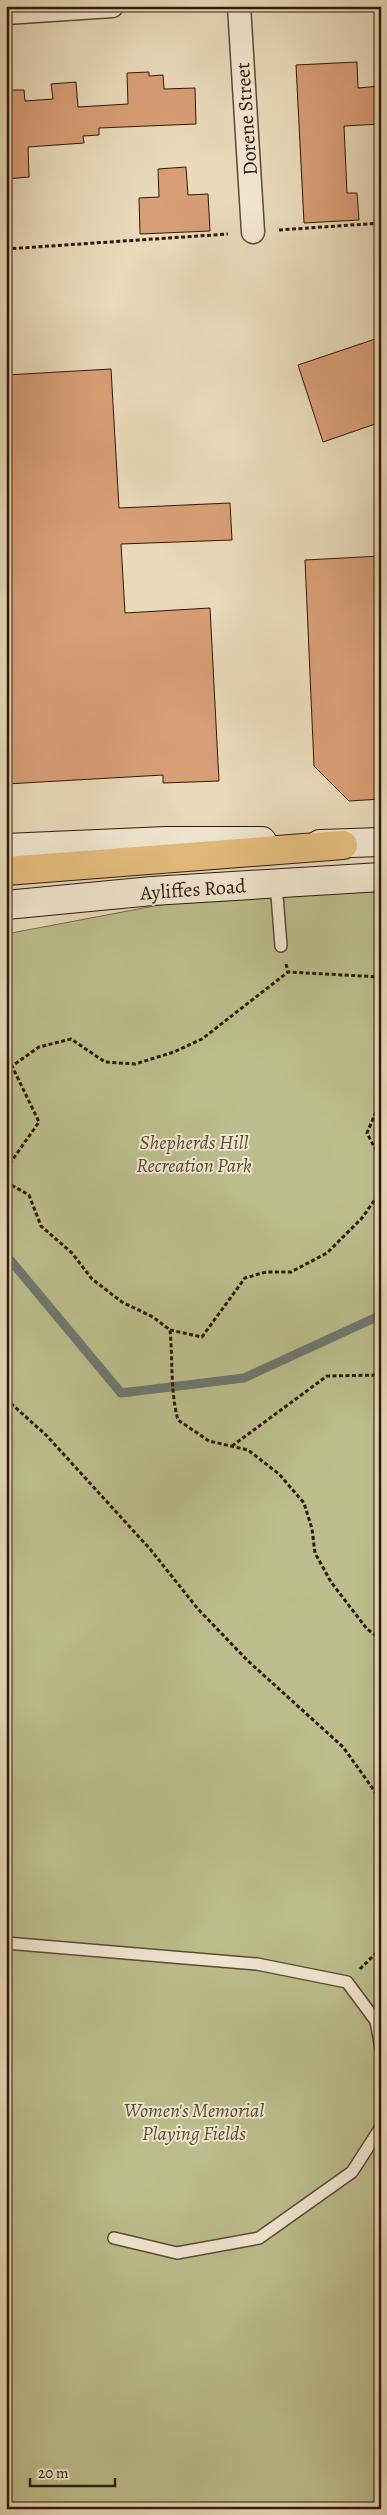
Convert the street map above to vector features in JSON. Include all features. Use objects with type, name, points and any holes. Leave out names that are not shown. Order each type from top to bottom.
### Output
[{"type":"highway","points":[[6,871],[344,845]]},
{"type":"main road","points":[[6,848],[208,840],[344,845],[381,842]]},
{"type":"main road","name":"Ayliffes Road","points":[[6,905],[152,891],[381,877]]},
{"type":"street","points":[[6,13],[112,6]]},
{"type":"street","name":"Dorene Street","points":[[239,6],[253,232]]},
{"type":"lane","points":[[276,883],[281,946]]},
{"type":"lane","points":[[6,1943],[257,1964],[347,1982],[376,2021],[381,2048]]},
{"type":"lane","points":[[114,2238],[177,2253],[259,2238],[352,2172],[381,2127]]},
{"type":"path","points":[[6,249],[381,223]]},
{"type":"path","points":[[281,946],[288,972]]},
{"type":"path","points":[[6,1169],[39,1122],[12,1066],[39,1047],[71,1039],[106,1062],[135,1064],[174,1052],[202,1039],[288,972],[381,977]]},
{"type":"path","points":[[381,1100],[367,1133],[381,1160]]},
{"type":"path","points":[[6,1182],[29,1194],[41,1226],[72,1253],[92,1279],[122,1302],[153,1317],[170,1330],[202,1337],[245,1278],[266,1272],[291,1272],[327,1253],[362,1218],[381,1191]]},
{"type":"path","points":[[170,1330],[174,1371],[173,1400],[178,1420],[209,1441],[248,1450],[279,1474],[304,1503],[312,1529],[315,1553],[331,1582],[367,1629],[381,1638]]},
{"type":"path","points":[[232,1446],[327,1376],[381,1375]]},
{"type":"path","points":[[6,1399],[47,1436],[94,1490],[150,1549],[198,1609],[247,1660],[343,1747],[381,1800]]},
{"type":"path","points":[[347,1982],[381,1948]]},
{"type":"green space","points":[[381,877],[381,2509],[6,2509],[6,934],[276,883]]},
{"type":"building","points":[[357,62],[358,88],[381,86],[381,124],[344,126],[347,193],[357,193],[359,220],[304,223],[296,65]]},
{"type":"building","points":[[149,72],[149,76],[163,75],[164,89],[195,88],[196,124],[99,128],[99,135],[83,136],[84,143],[28,147],[29,177],[6,179],[6,90],[24,90],[25,101],[53,99],[51,84],[76,82],[78,107],[128,104],[127,73]]},
{"type":"building","points":[[186,167],[188,195],[208,194],[210,231],[140,234],[139,198],[159,197],[158,169]]},
{"type":"building","points":[[381,337],[381,422],[323,442],[298,365]]},
{"type":"building","points":[[111,369],[119,508],[230,503],[232,540],[121,544],[125,613],[210,608],[219,781],[163,783],[163,775],[6,784],[6,375]]},
{"type":"building","points":[[381,556],[381,799],[349,801],[314,766],[305,560]]},
{"type":"waterway","points":[[6,1255],[121,1393],[244,1378],[381,1315]]},
{"type":"park label","name":"Shepherds Hill Recreation Park","points":[[194,1154]]},
{"type":"park label","name":"Women's Memorial Playing Fields","points":[[194,2122]]}]
